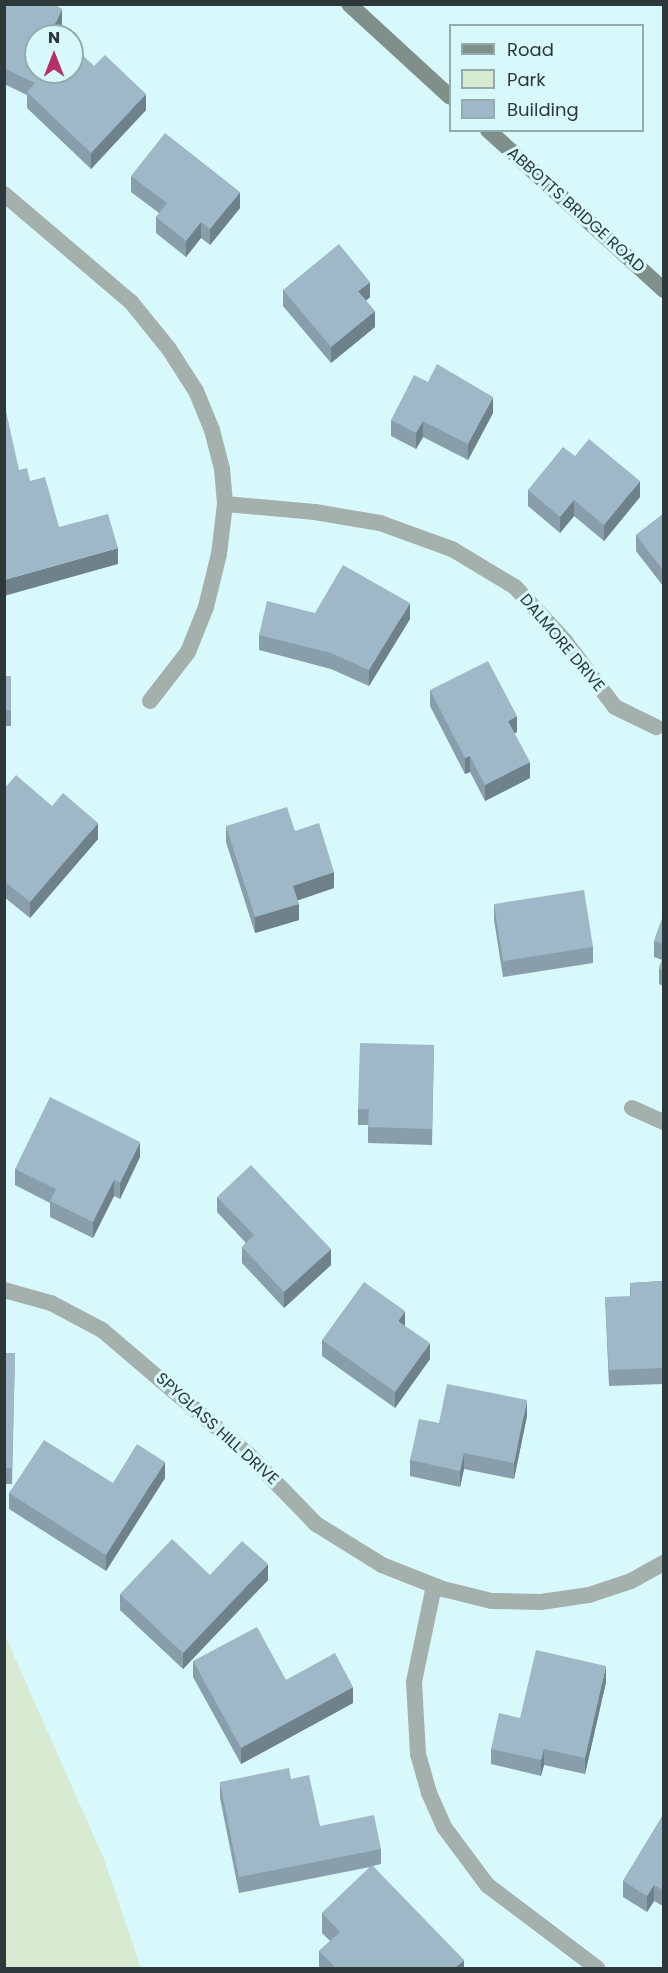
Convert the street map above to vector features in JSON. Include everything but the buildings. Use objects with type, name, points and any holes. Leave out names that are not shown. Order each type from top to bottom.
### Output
[{"type":"main road","points":[[349,4],[449,96]]},
{"type":"main road","name":"ABBOTTS BRIDGE ROAD","points":[[490,132],[663,290]]},
{"type":"street","points":[[4,194],[131,302],[169,349],[196,391],[212,430],[222,468],[225,504],[219,554],[188,652],[150,701]]},
{"type":"street","name":"DALMORE DRIVE","points":[[225,504],[315,512],[380,523],[452,549],[515,587],[565,641],[615,707],[656,727]]},
{"type":"street","points":[[632,1108],[663,1122]]},
{"type":"street","name":"SPYGLASS HILL DRIVE","points":[[4,1290],[51,1304],[102,1330],[249,1455],[316,1524],[382,1566],[434,1586],[491,1600],[541,1602],[589,1595],[631,1581],[663,1563]]},
{"type":"street","points":[[434,1586],[414,1682],[418,1754],[429,1793],[444,1827],[487,1885],[597,1968]]},
{"type":"green space","points":[[5,1635],[104,1859],[141,1968],[5,1968]]}]
